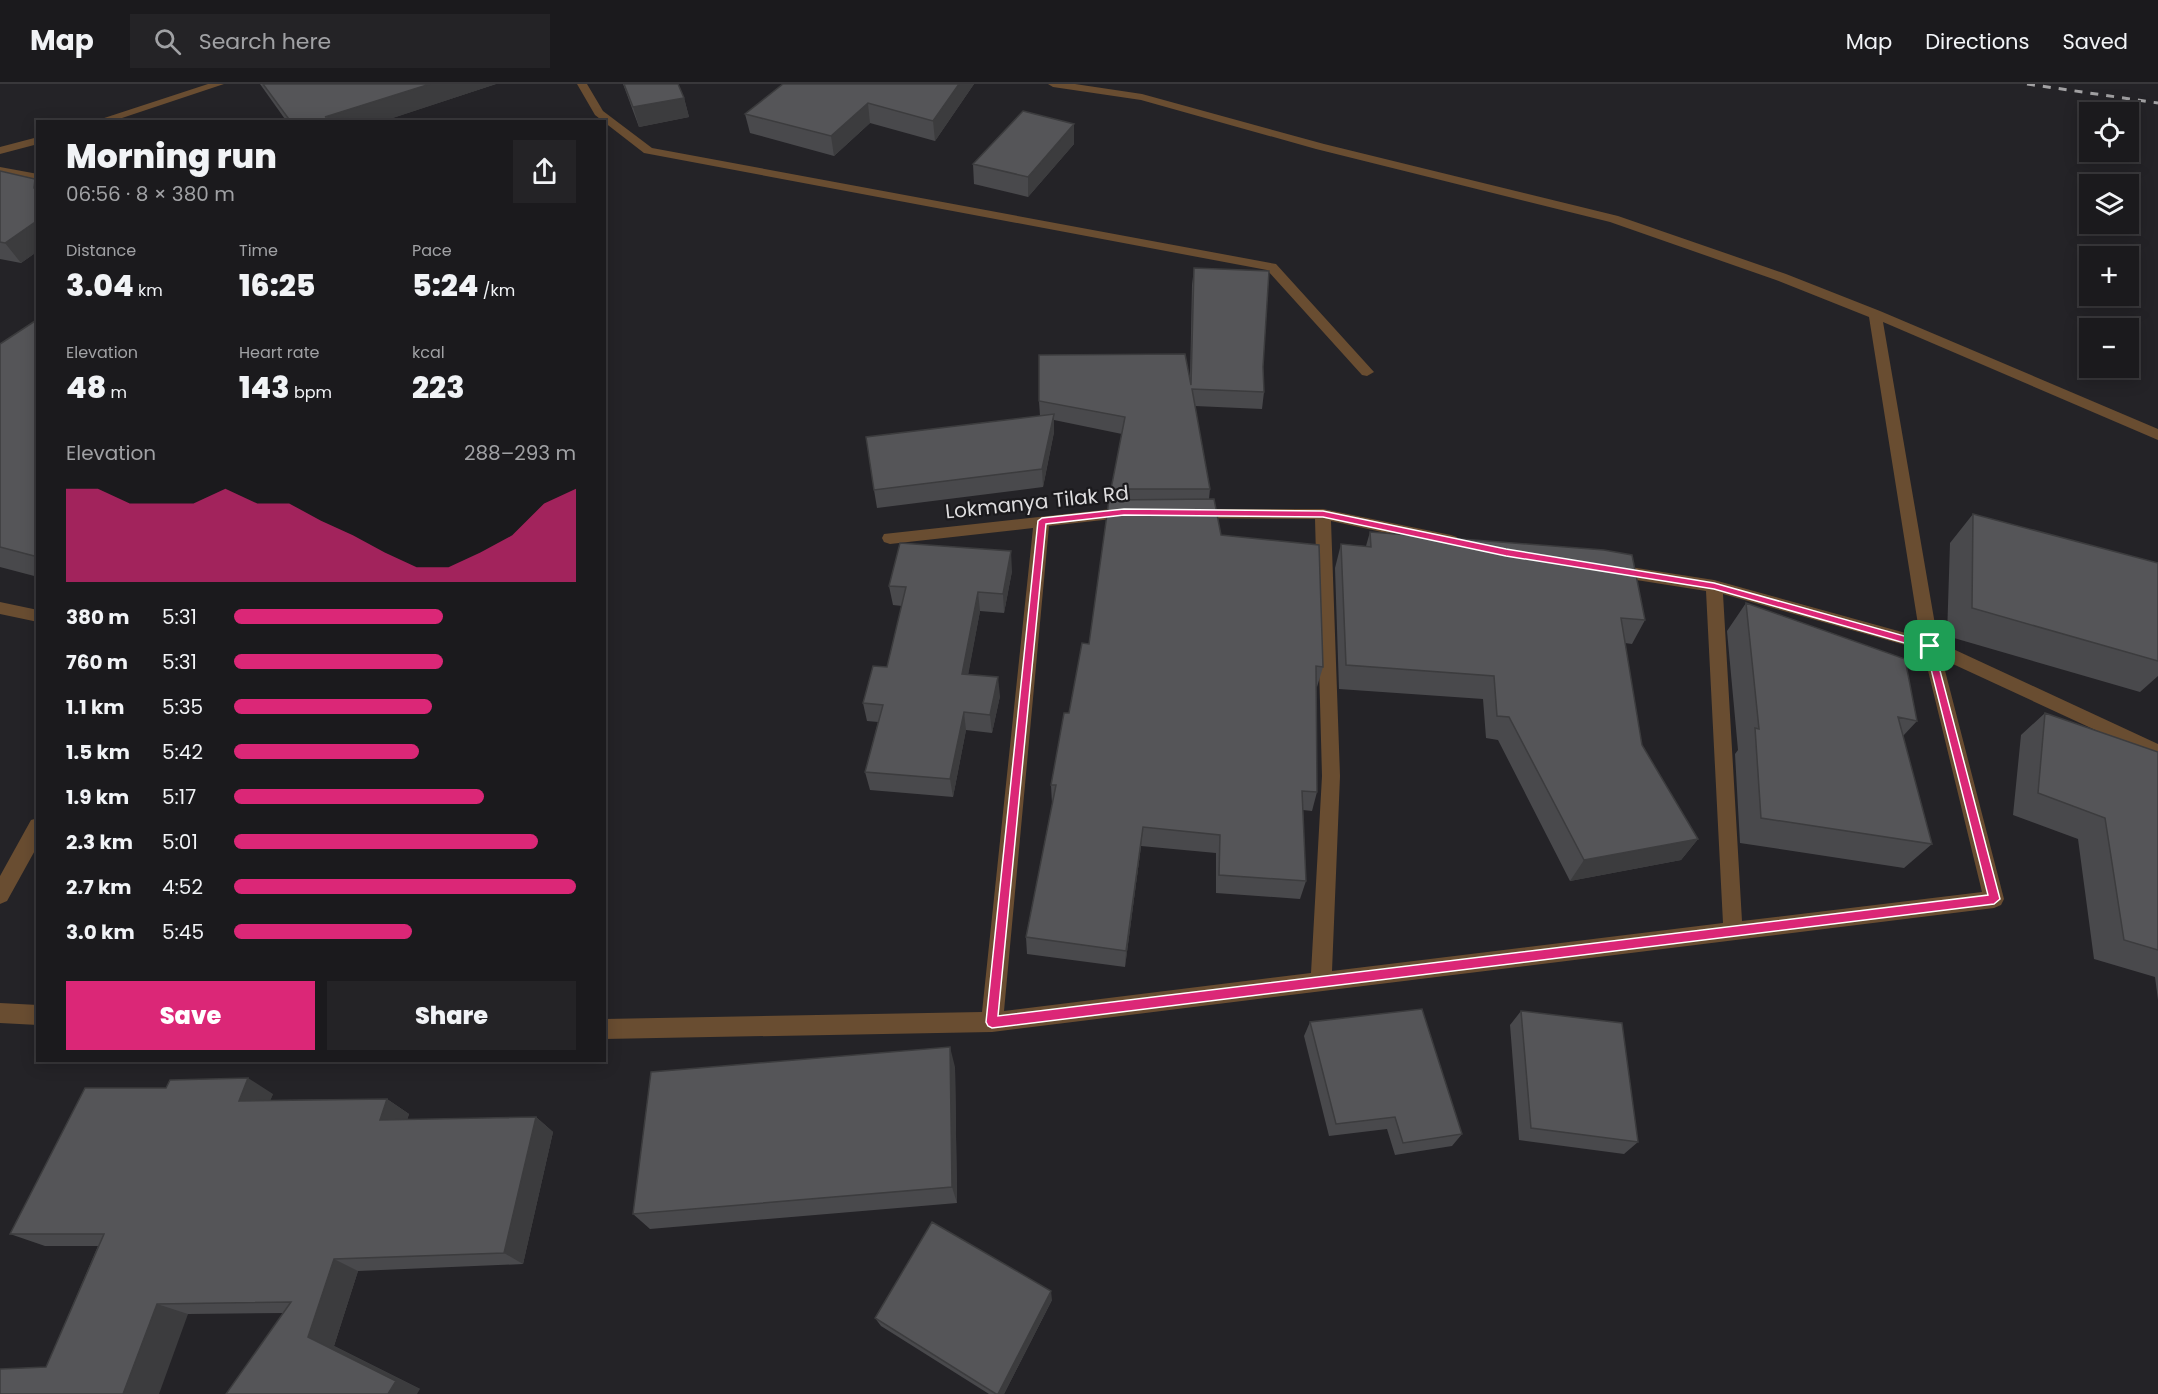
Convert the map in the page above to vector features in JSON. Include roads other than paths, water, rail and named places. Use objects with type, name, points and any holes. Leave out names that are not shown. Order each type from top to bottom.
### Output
[{"type":"street","points":[[103,120],[219,84]]},
{"type":"street","points":[[582,84],[599,113],[648,151],[1270,267],[1367,372]]},
{"type":"street","points":[[1053,84],[1142,97],[1320,147],[1614,219],[1781,277],[1875,314],[2158,435]]},
{"type":"street","points":[[0,151],[36,141]]},
{"type":"street","points":[[0,171],[36,178]]},
{"type":"street","points":[[606,1029],[992,1022],[1994,899],[1930,646],[1875,314]]},
{"type":"street","name":"Lokmanya Tilak Rd","points":[[890,538],[1124,512],[1147,512]]},
{"type":"street","points":[[1183,513],[1323,514],[1472,545]]},
{"type":"street","points":[[1321,982],[1331,776],[1323,514]]},
{"type":"street","points":[[992,1022],[1042,521]]},
{"type":"street","points":[[1598,567],[1714,586],[1930,646],[2158,752]]},
{"type":"street","points":[[1714,586],[1733,931]]},
{"type":"street","points":[[0,608],[36,616]]},
{"type":"street","points":[[0,895],[36,830]]},
{"type":"street","points":[[0,1013],[36,1015]]},
{"type":"railway","points":[[2027,84],[2158,103]]}]
